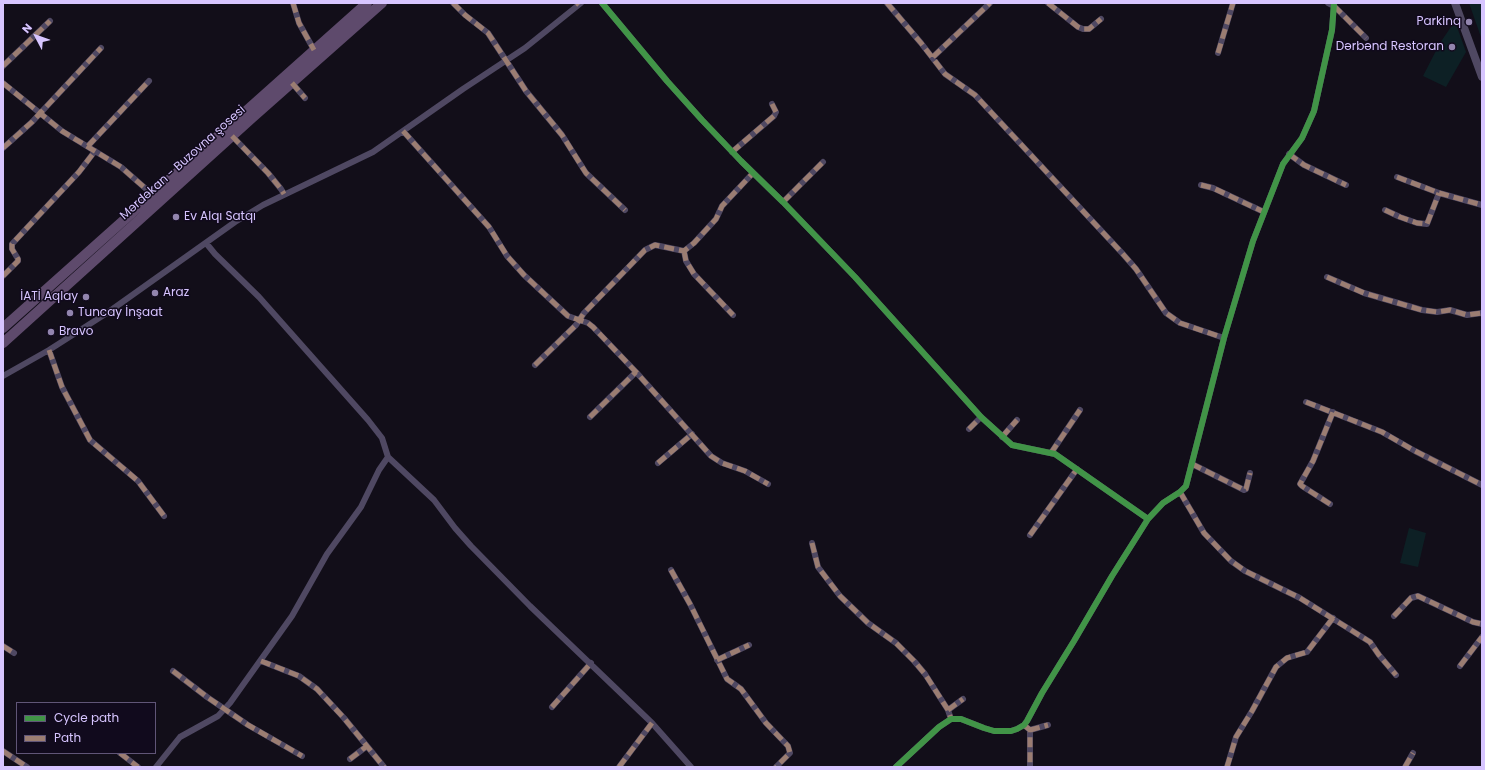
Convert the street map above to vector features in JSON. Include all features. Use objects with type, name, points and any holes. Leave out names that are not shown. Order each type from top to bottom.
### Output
[{"type":"main road","name":"Mərdəkan - Buzovna şosesi","points":[[3,328],[367,3]]},
{"type":"main road","name":"Mərdəkan - Buzovna şosesi","points":[[3,343],[382,3]]},
{"type":"street","points":[[293,3],[299,23],[314,50]]},
{"type":"street","points":[[453,3],[464,15],[488,33],[526,91],[562,135],[586,173],[625,210]]},
{"type":"street","points":[[602,3],[666,81],[732,152],[783,202],[855,277],[981,417],[1002,437],[1017,447],[1051,453],[1062,458],[1148,519]]},
{"type":"street","points":[[887,3],[949,77],[966,87],[975,95],[1122,253],[1136,269],[1166,313],[1180,323],[1224,338]]},
{"type":"street","points":[[933,57],[990,3]]},
{"type":"street","points":[[1048,3],[1083,30],[1089,29],[1101,19]]},
{"type":"street","points":[[1218,53],[1233,3]]},
{"type":"street","points":[[1455,3],[1482,77]]},
{"type":"street","points":[[3,376],[49,350],[107,313],[249,213],[284,194],[364,157],[506,61],[541,36],[579,4]]},
{"type":"street","points":[[1332,4],[1366,38]]},
{"type":"street","points":[[896,767],[939,727],[951,719],[961,719],[994,731],[1011,731],[1024,725],[1042,692],[1148,519],[1163,503],[1180,492],[1186,486],[1224,338],[1253,242],[1279,173],[1289,154],[1304,134],[1316,106],[1332,30],[1332,4]]},
{"type":"street","points":[[3,66],[50,21]]},
{"type":"street","points":[[3,148],[40,113],[101,48]]},
{"type":"street","points":[[88,146],[149,81]]},
{"type":"street","points":[[3,83],[62,130],[121,167],[153,195]]},
{"type":"street","points":[[292,83],[305,98]]},
{"type":"street","points":[[732,152],[774,116],[776,112],[772,104]]},
{"type":"street","points":[[403,131],[489,227],[507,256],[519,270],[568,316],[580,319],[593,327],[716,460],[745,471],[768,484]]},
{"type":"street","points":[[232,136],[268,173],[284,194]]},
{"type":"street","points":[[3,276],[18,261],[12,249],[12,244],[79,172],[95,151]]},
{"type":"street","points":[[1289,154],[1298,162],[1346,185]]},
{"type":"street","points":[[783,202],[823,162]]},
{"type":"street","points":[[684,251],[694,243],[716,219],[722,206],[753,172]]},
{"type":"street","points":[[1397,177],[1439,194],[1482,204]]},
{"type":"street","points":[[1201,185],[1213,188],[1264,212]]},
{"type":"street","points":[[1384,210],[1417,223],[1427,224],[1439,194]]},
{"type":"street","points":[[206,244],[214,254],[256,294],[368,420],[382,438],[388,457],[434,500],[460,534],[530,606],[652,723],[691,767]]},
{"type":"street","points":[[535,365],[645,250],[655,245],[684,251]]},
{"type":"street","points":[[684,251],[686,261],[694,274],[733,315]]},
{"type":"street","points":[[1327,277],[1364,293],[1422,310],[1438,312],[1450,310],[1467,315],[1482,313]]},
{"type":"street","points":[[49,350],[62,387],[90,440],[138,481],[164,516]]},
{"type":"street","points":[[590,417],[636,372]]},
{"type":"street","points":[[1306,402],[1382,432],[1420,454],[1482,485]]},
{"type":"street","points":[[1051,453],[1080,410]]},
{"type":"street","points":[[1330,504],[1300,484],[1313,461],[1333,412]]},
{"type":"street","points":[[969,429],[981,417]]},
{"type":"street","points":[[1002,437],[1017,420]]},
{"type":"street","points":[[658,463],[692,434]]},
{"type":"street","points":[[156,767],[180,737],[218,716],[225,710],[261,661],[295,610],[327,554],[355,516],[388,457]]},
{"type":"street","points":[[1192,464],[1244,490],[1246,489],[1250,473]]},
{"type":"street","points":[[1030,535],[1077,468]]},
{"type":"street","points":[[1180,492],[1204,533],[1231,561],[1251,574],[1300,598],[1370,642],[1396,675]]},
{"type":"street","points":[[812,542],[818,567],[840,596],[868,623],[896,643],[914,661],[925,674],[948,710],[951,719]]},
{"type":"street","points":[[671,570],[690,604],[727,679],[741,689],[766,723],[788,746],[790,753],[776,767]]},
{"type":"street","points":[[1394,616],[1411,598],[1418,596],[1473,622],[1482,624]]},
{"type":"street","points":[[1227,767],[1236,737],[1276,667],[1287,658],[1307,652],[1333,618]]},
{"type":"street","points":[[1460,666],[1482,637]]},
{"type":"street","points":[[717,660],[748,645]]},
{"type":"street","points":[[3,646],[14,653]]},
{"type":"street","points":[[261,661],[299,676],[309,682],[344,718],[384,767]]},
{"type":"street","points":[[552,707],[591,663]]},
{"type":"street","points":[[173,671],[225,710],[261,733],[302,756]]},
{"type":"street","points":[[948,710],[963,699]]},
{"type":"street","points":[[619,767],[652,723]]},
{"type":"street","points":[[1024,725],[1030,730]]},
{"type":"street","points":[[1030,730],[1048,726]]},
{"type":"street","points":[[1030,730],[1030,767]]},
{"type":"street","points":[[350,760],[367,746]]},
{"type":"street","points":[[3,750],[27,767]]},
{"type":"street","points":[[1405,767],[1413,753]]},
{"type":"street","points":[[121,754],[138,767]]},
{"type":"green space","points":[[1469,3],[1482,3],[1482,40]]},
{"type":"green space","points":[[1455,21],[1466,52],[1446,87],[1423,76],[1440,43]]},
{"type":"green space","points":[[1409,528],[1426,533],[1418,567],[1400,563]]},
{"type":"marked path","points":[[293,3],[299,23],[314,50]]},
{"type":"marked path","points":[[453,3],[465,15],[488,33],[526,91],[562,135],[586,173],[625,210]]},
{"type":"marked path","points":[[887,3],[945,74],[975,95],[1122,253],[1136,269],[1166,313],[1180,323],[1224,338]]},
{"type":"marked path","points":[[933,57],[990,3]]},
{"type":"marked path","points":[[1048,3],[1078,27],[1083,29],[1089,29],[1101,19]]},
{"type":"marked path","points":[[1218,53],[1233,3]]},
{"type":"marked path","points":[[1334,6],[1366,38]]},
{"type":"marked path","points":[[3,66],[50,21]]},
{"type":"marked path","points":[[3,148],[32,122],[101,48]]},
{"type":"marked path","points":[[88,146],[149,81]]},
{"type":"marked path","points":[[3,83],[62,131],[121,167],[153,195]]},
{"type":"marked path","points":[[292,83],[305,98]]},
{"type":"marked path","points":[[732,152],[774,116],[776,112],[772,104]]},
{"type":"marked path","points":[[403,131],[489,227],[507,256],[524,275],[568,316],[588,323],[593,327],[636,372],[711,456],[722,463],[745,471],[768,484]]},
{"type":"marked path","points":[[232,136],[268,173],[284,194]]},
{"type":"marked path","points":[[3,276],[18,261],[12,249],[12,244],[79,172],[95,151]]},
{"type":"marked path","points":[[1289,154],[1304,165],[1346,185]]},
{"type":"marked path","points":[[783,202],[823,162]]},
{"type":"marked path","points":[[535,365],[576,325],[584,313],[645,250],[655,245],[684,251],[694,243],[716,219],[722,206],[753,173]]},
{"type":"marked path","points":[[1397,177],[1439,193],[1482,205]]},
{"type":"marked path","points":[[1201,185],[1213,188],[1264,212]]},
{"type":"marked path","points":[[1385,210],[1417,223],[1427,224],[1439,193]]},
{"type":"marked path","points":[[684,251],[686,261],[694,274],[733,315]]},
{"type":"marked path","points":[[1327,277],[1364,293],[1422,310],[1437,312],[1450,310],[1467,315],[1482,313]]},
{"type":"marked path","points":[[49,350],[62,387],[90,440],[138,481],[164,516]]},
{"type":"marked path","points":[[590,417],[636,372]]},
{"type":"marked path","points":[[1306,402],[1382,432],[1415,451],[1482,485]]},
{"type":"marked path","points":[[1051,453],[1080,410]]},
{"type":"marked path","points":[[1330,504],[1300,484],[1313,461],[1333,412]]},
{"type":"marked path","points":[[969,429],[981,417]]},
{"type":"marked path","points":[[1002,437],[1017,420]]},
{"type":"marked path","points":[[658,463],[692,434]]},
{"type":"marked path","points":[[1192,464],[1244,490],[1246,489],[1250,473]]},
{"type":"marked path","points":[[1030,535],[1077,469]]},
{"type":"marked path","points":[[1180,492],[1204,533],[1231,561],[1245,571],[1300,598],[1370,642],[1396,675]]},
{"type":"marked path","points":[[812,543],[818,567],[840,596],[868,623],[896,643],[914,661],[925,674],[948,710],[951,719]]},
{"type":"marked path","points":[[671,570],[690,604],[727,679],[741,689],[766,723],[788,746],[790,753],[776,767]]},
{"type":"marked path","points":[[1394,616],[1411,598],[1418,596],[1473,622],[1482,624]]},
{"type":"marked path","points":[[1227,767],[1236,737],[1276,667],[1287,658],[1307,652],[1333,618]]},
{"type":"marked path","points":[[1460,666],[1482,637]]},
{"type":"marked path","points":[[717,660],[749,645]]},
{"type":"marked path","points":[[3,646],[14,653]]},
{"type":"marked path","points":[[261,661],[299,676],[317,689],[344,718],[384,767]]},
{"type":"marked path","points":[[552,707],[591,663]]},
{"type":"marked path","points":[[173,671],[207,697],[248,725],[302,756]]},
{"type":"marked path","points":[[948,710],[963,699]]},
{"type":"marked path","points":[[619,767],[652,723]]},
{"type":"marked path","points":[[1024,725],[1030,730],[1030,767]]},
{"type":"marked path","points":[[1030,730],[1048,725]]},
{"type":"marked path","points":[[350,759],[367,746]]},
{"type":"marked path","points":[[3,751],[27,767]]},
{"type":"marked path","points":[[1405,767],[1413,753]]},
{"type":"marked path","points":[[121,754],[138,767]]},
{"type":"cycle path","points":[[602,3],[667,81],[702,120],[855,277],[981,417],[1012,445],[1055,454],[1148,519]]},
{"type":"cycle path","points":[[896,767],[939,727],[951,719],[961,719],[994,731],[1011,731],[1024,725],[1112,576],[1148,519],[1163,503],[1180,492],[1186,486],[1224,338],[1253,241],[1283,164],[1302,138],[1314,111],[1332,30],[1334,3]]},
{"type":"place","name":"Parkinq","points":[[1469,22]]},
{"type":"place","name":"Dərbənd Restoran","points":[[1452,47]]},
{"type":"place","name":"Ev Alqı Satqı","points":[[176,217]]},
{"type":"place","name":"Araz","points":[[155,293]]},
{"type":"place","name":"İATİ Aqlay","points":[[86,297]]},
{"type":"place","name":"Tuncay İnşaat","points":[[70,313]]},
{"type":"place","name":"Bravo","points":[[51,332]]}]
